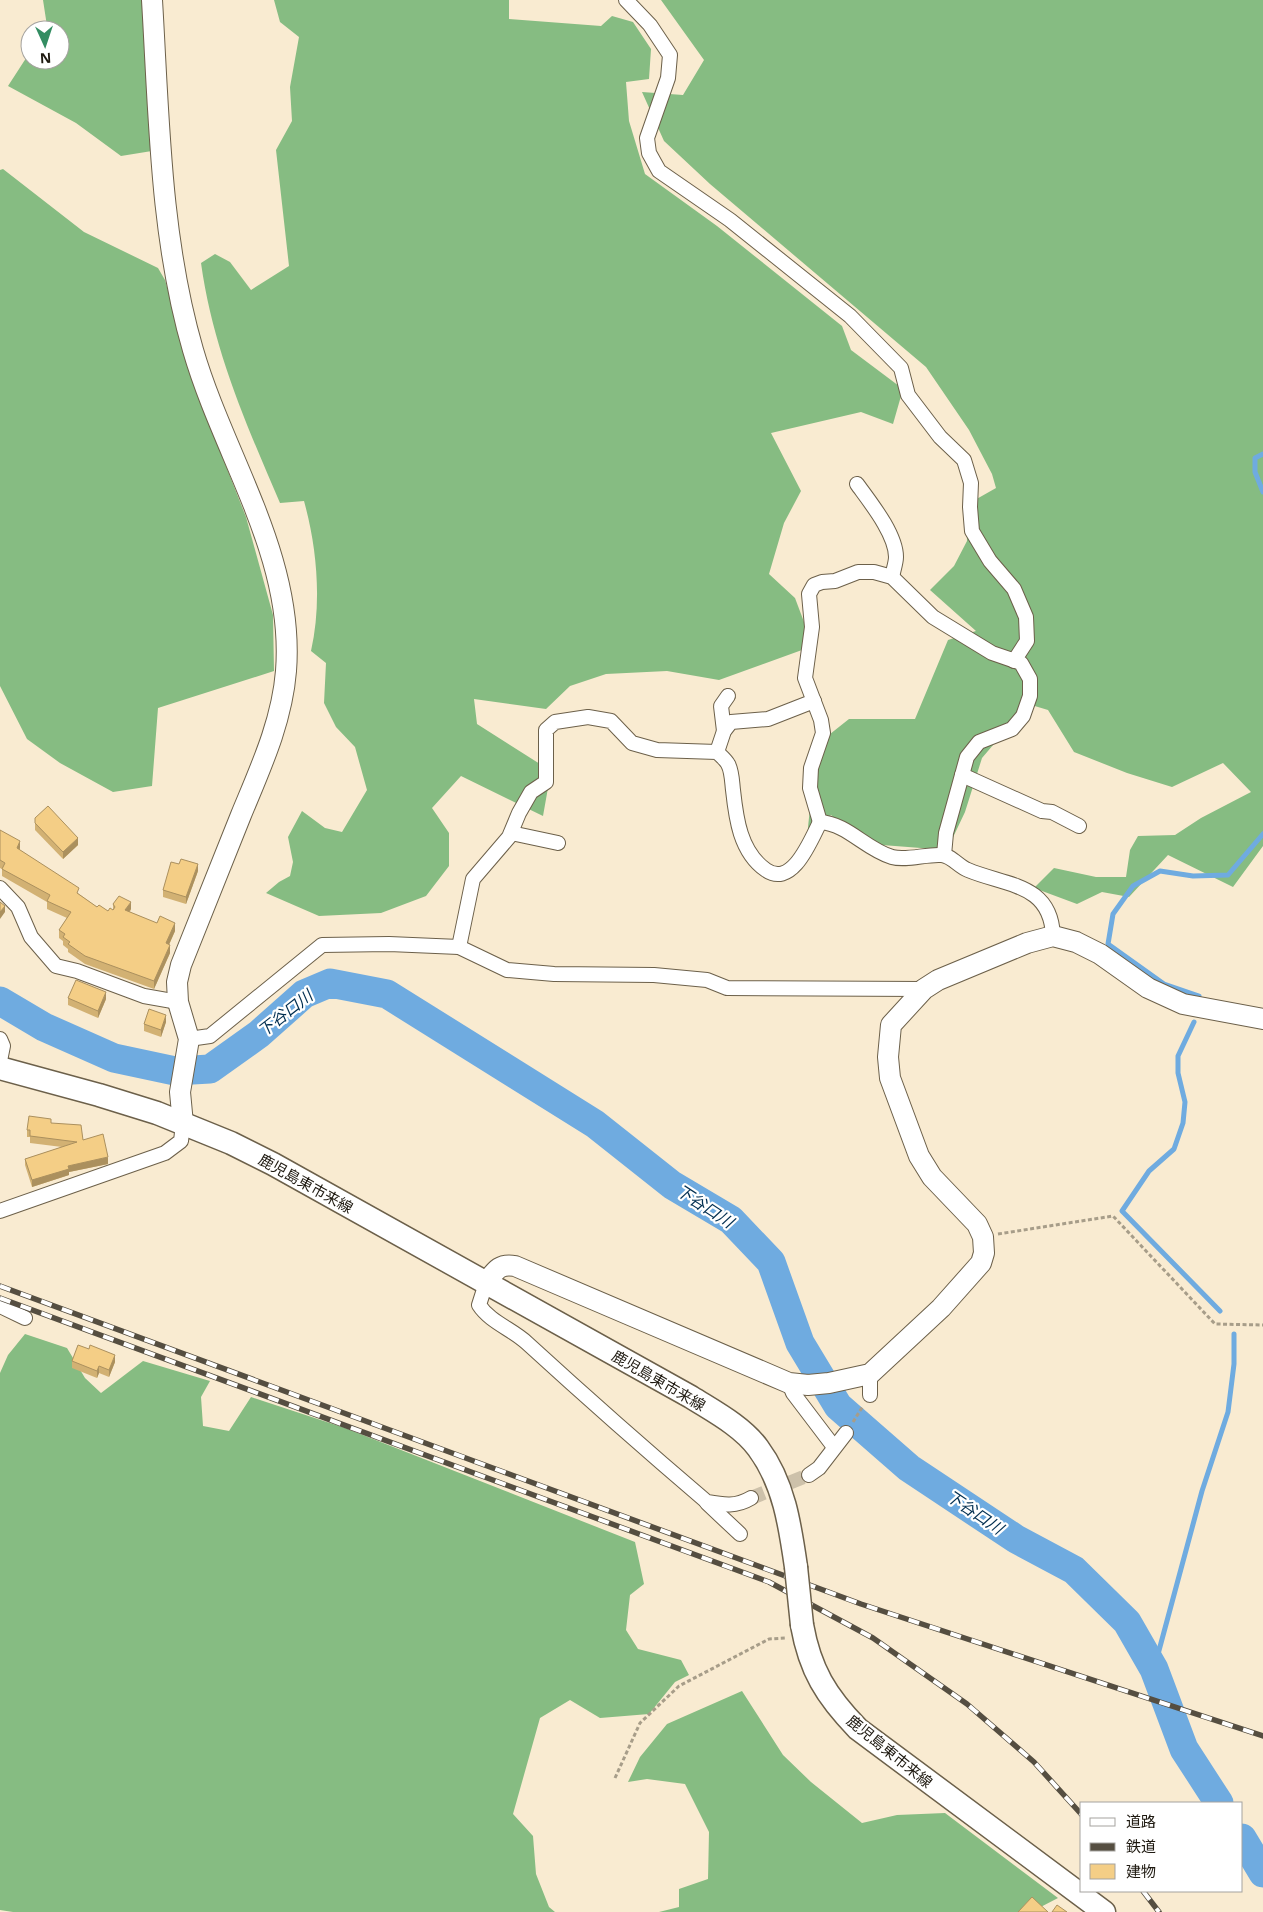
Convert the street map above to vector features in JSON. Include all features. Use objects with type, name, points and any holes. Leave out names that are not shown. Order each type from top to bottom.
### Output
[{"type":"main road","name":"鹿児島東市来線","points":[[0,1068],[99,1095],[231,1143],[273,1164],[691,1397],[737,1427],[758,1447],[783,1494],[790,1525],[803,1631],[810,1663],[826,1691],[858,1729],[1104,1912]]},
{"type":"street","points":[[0,1211],[165,1153],[181,1141],[183,1124],[180,1092],[188,1046],[178,1002],[176,982],[181,965],[271,744],[282,699],[287,646],[283,594],[276,565],[208,396],[192,350],[175,272],[160,128],[152,0]]},
{"type":"street","points":[[626,0],[650,25],[670,55],[668,78],[647,138],[649,153],[659,171],[730,220],[850,316],[901,368],[908,395],[940,438],[964,460],[971,483],[972,531],[990,560],[1014,589],[1026,617],[1027,641],[1014,661]]},
{"type":"street","points":[[857,484],[872,504],[891,537],[896,557],[892,577]]},
{"type":"street","points":[[459,947],[472,879],[511,833],[519,813],[531,792],[546,782],[546,730],[555,722],[588,717],[612,722],[632,743],[657,750],[718,752],[728,764],[736,820],[745,845],[762,867],[773,875],[781,876],[788,872],[804,852],[820,822],[810,788],[811,768],[823,733],[822,720],[805,678],[812,628],[809,594],[814,586],[822,582],[835,581],[858,572],[874,572],[892,577],[933,617],[992,653],[1020,664],[1030,679],[1030,696],[1023,716],[1012,729],[980,742],[967,757],[946,833],[944,855]]},
{"type":"street","points":[[724,731],[721,706],[728,696]]},
{"type":"street","points":[[718,752],[724,731],[731,722],[768,719],[814,701]]},
{"type":"street","points":[[962,775],[1042,812],[1052,812],[1079,826]]},
{"type":"street","points":[[820,822],[835,823],[869,846],[893,857],[944,855],[966,870],[1032,892],[1045,905],[1052,919],[1053,936]]},
{"type":"street","points":[[511,833],[558,843]]},
{"type":"street","points":[[0,888],[18,907],[31,937],[56,966],[77,971],[144,996],[178,1002]]},
{"type":"street","points":[[740,1534],[707,1502],[582,1395],[514,1332],[484,1313],[479,1305],[486,1283],[498,1267],[506,1264],[515,1266],[798,1384],[862,1376],[941,1308],[972,1276],[981,1263],[984,1252],[983,1237],[977,1224],[932,1176],[919,1156],[890,1078],[888,1057],[891,1025],[924,989],[938,980],[1027,943],[1053,936],[1076,942],[1100,954],[1148,988],[1183,1004],[1263,1019]]},
{"type":"street","points":[[188,1046],[210,1036],[322,946],[389,944],[459,947],[507,970],[554,974],[654,975],[706,980],[727,988],[924,989]]},
{"type":"street","points":[[0,1040],[2,1046],[0,1061]]},
{"type":"street","points":[[0,1306],[26,1318]]},
{"type":"street","points":[[862,1376],[870,1394]]},
{"type":"street","points":[[798,1384],[792,1393],[834,1447]]},
{"type":"street","points":[[809,1475],[819,1468],[846,1433]]},
{"type":"street","points":[[707,1502],[726,1506],[739,1505],[751,1498]]},
{"type":"path","points":[[983,1237],[1113,1216],[1215,1324],[1263,1325]]},
{"type":"path","points":[[846,1433],[870,1394]]},
{"type":"path","points":[[615,1778],[640,1723],[679,1686],[769,1639],[803,1631]]},
{"type":"green space","points":[[43,0],[147,0],[158,150],[121,156],[76,123],[8,86],[20,67],[20,70],[70,70],[70,20],[46,20]]},
{"type":"green space","points":[[274,0],[509,0],[509,19],[601,26],[612,16],[633,22],[651,49],[649,79],[626,82],[629,121],[645,174],[717,226],[842,326],[851,350],[903,389],[893,424],[861,412],[771,433],[801,491],[784,523],[769,574],[795,598],[813,646],[719,680],[667,671],[606,674],[570,686],[546,709],[474,699],[477,724],[551,771],[543,816],[461,776],[432,808],[449,833],[449,866],[426,896],[381,913],[319,916],[266,893],[290,876],[293,862],[288,837],[302,811],[325,828],[342,832],[367,790],[355,747],[336,727],[324,703],[326,663],[311,651],[317,594],[315,556],[304,501],[280,503],[243,415],[222,356],[206,295],[201,263],[215,254],[230,262],[251,290],[289,266],[276,150],[292,121],[290,87],[299,37],[280,22]]},
{"type":"green space","points":[[661,0],[1263,0],[1263,846],[1233,887],[1168,855],[1129,897],[1102,892],[1077,904],[1034,888],[1054,868],[1096,877],[1126,877],[1130,850],[1138,836],[1175,835],[1201,818],[1251,792],[1223,763],[1172,787],[1127,773],[1074,752],[1048,710],[1028,704],[982,758],[965,812],[947,850],[882,845],[857,840],[831,815],[807,845],[810,806],[820,742],[849,719],[915,719],[948,640],[976,631],[930,590],[954,566],[967,541],[966,505],[996,488],[992,474],[969,430],[926,367],[710,184],[664,141],[642,92],[683,95],[704,60]]},
{"type":"green space","points":[[3,169],[84,232],[158,268],[165,280],[197,392],[246,517],[273,615],[274,671],[158,708],[152,786],[113,792],[60,763],[27,739],[0,686],[0,170]]},
{"type":"green space","points":[[25,1334],[67,1348],[85,1378],[101,1393],[143,1361],[210,1381],[201,1397],[203,1426],[229,1431],[251,1397],[345,1428],[635,1542],[644,1584],[630,1595],[626,1630],[638,1649],[681,1660],[689,1675],[675,1682],[649,1714],[600,1718],[570,1700],[540,1718],[513,1814],[533,1836],[536,1874],[549,1907],[555,1912],[13,1912],[0,1910],[0,1373],[8,1355]]},
{"type":"green space","points":[[742,1691],[783,1755],[811,1782],[862,1823],[897,1815],[945,1813],[1058,1898],[1031,1912],[659,1912],[679,1907],[679,1889],[708,1879],[709,1832],[685,1784],[647,1779],[628,1782],[640,1757],[667,1724]]},
{"type":"building","points":[[48,806],[78,838],[63,852],[35,823],[35,818]]},
{"type":"building","points":[[0,830],[20,841],[17,848],[79,888],[77,893],[97,907],[99,905],[108,911],[110,908],[113,910],[115,907],[113,904],[119,896],[131,902],[125,910],[157,923],[160,916],[175,923],[166,943],[170,945],[154,981],[85,956],[68,944],[70,942],[63,937],[65,934],[59,930],[71,912],[47,901],[50,895],[2,869],[5,863],[0,860]]},
{"type":"building","points":[[181,859],[198,864],[186,897],[163,890],[171,862],[179,864]]},
{"type":"building","points":[[0,902],[5,906],[0,912]]},
{"type":"building","points":[[76,980],[106,992],[98,1011],[68,998]]},
{"type":"building","points":[[149,1009],[166,1015],[161,1030],[144,1024]]},
{"type":"building","points":[[29,1116],[51,1119],[51,1123],[81,1125],[83,1140],[103,1134],[108,1157],[68,1166],[69,1169],[32,1180],[25,1159],[77,1142],[30,1136],[30,1130],[27,1130]]},
{"type":"building","points":[[78,1345],[89,1349],[90,1345],[115,1355],[109,1370],[99,1366],[97,1371],[72,1361]]},
{"type":"building","points":[[1032,1897],[1048,1912],[1018,1912]]},
{"type":"building","points":[[1057,1905],[1067,1912],[1052,1912]]},
{"type":"waterway","points":[[1263,454],[1255,458],[1255,472],[1263,492]]},
{"type":"waterway","points":[[1199,996],[1164,984],[1108,944],[1113,914],[1133,886],[1160,871],[1193,876],[1228,875],[1263,834]]},
{"type":"waterway","name":"下谷口川","points":[[0,1001],[44,1027],[114,1058],[175,1071],[210,1069],[259,1034],[304,994],[330,983],[387,994],[595,1124],[672,1185],[731,1220],[771,1262],[800,1343],[838,1406],[909,1468],[1016,1539],[1074,1570],[1127,1622],[1154,1669],[1184,1749],[1218,1802]]},
{"type":"waterway","points":[[1194,1022],[1178,1056],[1178,1073],[1185,1102],[1183,1123],[1174,1149],[1149,1171],[1122,1211],[1220,1311]]},
{"type":"waterway","points":[[1154,1669],[1202,1491],[1228,1412],[1234,1364],[1234,1334]]},
{"type":"waterway","name":"下谷口川","points":[[1243,1840],[1263,1873]]},
{"type":"tunnel","points":[[751,1498],[809,1475]]},
{"type":"railway","points":[[0,1286],[861,1604],[1263,1736]]},
{"type":"railway","points":[[0,1298],[769,1582],[873,1638],[967,1704],[1034,1762],[1080,1813]]},
{"type":"railway","points":[[1144,1892],[1159,1912]]}]
